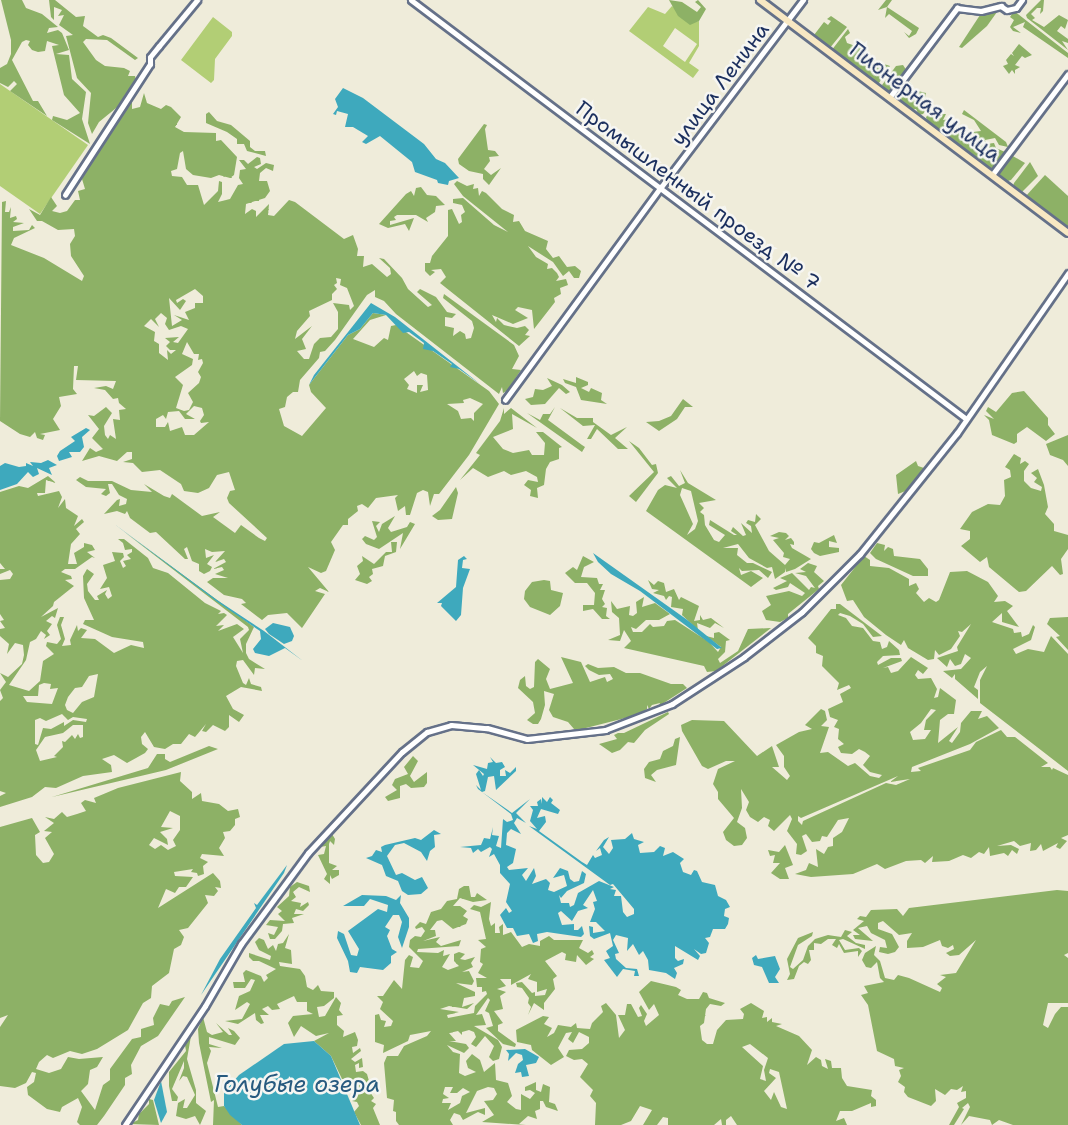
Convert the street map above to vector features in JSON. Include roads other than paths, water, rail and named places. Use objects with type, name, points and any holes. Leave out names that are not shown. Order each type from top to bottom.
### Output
[{"type":"main road","name":"Пионерная улица","points":[[760,0],[1068,233]]},
{"type":"street","points":[[65,195],[159,46],[197,0]]},
{"type":"street","name":"Промышленный проезд № 7","points":[[411,0],[965,418]]},
{"type":"street","name":"улица Ленина","points":[[661,187],[803,0]]},
{"type":"street","points":[[889,98],[957,8],[981,10],[1001,6],[1007,10],[1016,8],[1022,0]]},
{"type":"street","points":[[992,175],[1068,74]]},
{"type":"street","points":[[505,400],[661,187]]},
{"type":"street","points":[[125,1125],[205,1006],[242,944],[308,853],[418,738],[434,729],[463,725],[527,739],[605,730],[643,718],[672,704],[722,672],[802,612],[860,554],[939,456],[1068,273]]},
{"type":"water","points":[[343,88],[363,98],[424,144],[436,159],[445,163],[459,178],[449,181],[448,185],[438,183],[437,180],[415,172],[412,162],[380,136],[366,144],[362,142],[368,136],[353,127],[345,127],[348,114],[337,111],[336,115],[333,114],[338,107],[335,99]]},
{"type":"water","points":[[371,303],[395,317],[480,384],[459,369],[450,367],[452,364],[433,351],[423,349],[424,343],[409,332],[403,333],[386,315],[373,313],[360,329],[348,335],[309,385]]},
{"type":"water","points":[[86,428],[90,430],[82,437],[84,447],[80,452],[69,452],[72,457],[59,461],[57,456],[60,451],[75,441],[71,437]]},
{"type":"water","points":[[48,460],[57,465],[49,468],[52,475],[37,468],[39,474],[33,477],[28,472],[17,484],[0,490],[0,466],[5,463],[19,467],[26,466],[26,463],[33,466],[30,462],[41,463]]},
{"type":"water","points":[[113,523],[303,661],[285,648],[269,656],[255,653],[253,649],[261,639],[260,631],[216,601]]},
{"type":"water","points":[[593,553],[722,648],[717,649],[640,591],[611,574]]},
{"type":"water","points":[[464,556],[467,559],[463,560],[462,568],[470,569],[463,588],[461,615],[456,621],[441,606],[442,603],[437,603],[456,587],[458,560]]},
{"type":"water","points":[[273,623],[290,627],[294,636],[292,641],[284,644],[269,634],[265,629]]},
{"type":"water","points":[[490,757],[496,763],[502,762],[505,767],[500,770],[500,776],[506,776],[505,770],[510,773],[516,767],[516,771],[496,790],[494,776],[488,777],[485,791],[482,792],[512,813],[530,799],[516,813],[526,823],[517,818],[514,823],[521,834],[511,829],[507,833],[506,845],[516,849],[513,863],[507,867],[509,870],[528,868],[522,875],[526,881],[534,868],[536,876],[532,884],[546,879],[550,883],[548,890],[554,892],[567,886],[564,875],[553,878],[560,868],[568,871],[574,882],[579,881],[582,871],[586,874],[584,883],[567,891],[561,898],[559,895],[561,903],[569,903],[570,907],[574,905],[578,893],[599,881],[614,887],[610,889],[616,890],[614,896],[621,896],[623,912],[627,917],[634,914],[634,909],[613,884],[610,885],[529,826],[537,829],[530,821],[533,810],[530,806],[538,806],[537,802],[541,799],[542,804],[542,797],[547,802],[550,797],[553,800],[551,803],[560,810],[558,814],[541,809],[537,818],[545,816],[546,822],[539,831],[587,865],[593,855],[595,858],[602,855],[600,848],[596,851],[604,840],[609,837],[603,847],[609,854],[613,848],[611,840],[625,839],[632,833],[634,839],[644,842],[638,845],[640,853],[654,852],[660,846],[665,848],[663,856],[673,852],[684,859],[680,863],[683,872],[691,875],[694,870],[697,871],[702,882],[715,885],[718,896],[726,900],[730,907],[725,909],[724,916],[729,918],[725,929],[713,929],[710,937],[705,938],[709,943],[706,953],[701,954],[694,949],[700,956],[698,960],[675,946],[675,958],[678,961],[684,959],[683,964],[674,968],[677,973],[675,979],[666,973],[649,970],[643,951],[639,955],[633,944],[627,951],[628,938],[616,935],[613,940],[619,953],[615,954],[616,959],[626,968],[637,969],[639,976],[634,976],[635,971],[623,969],[617,977],[604,960],[610,958],[606,951],[613,946],[610,933],[594,939],[590,936],[589,926],[593,927],[593,933],[605,931],[596,922],[590,922],[595,909],[593,902],[597,901],[593,890],[583,905],[588,908],[578,911],[572,921],[561,911],[558,913],[562,925],[574,924],[574,930],[582,926],[584,934],[581,937],[547,932],[537,934],[538,941],[533,943],[529,934],[517,936],[513,928],[507,928],[500,915],[506,908],[509,913],[512,911],[506,902],[510,884],[500,873],[500,865],[494,854],[489,857],[492,849],[490,847],[481,852],[478,849],[473,853],[471,848],[460,847],[481,845],[484,838],[490,839],[493,827],[492,835],[499,836],[496,846],[501,848],[503,819],[507,822],[513,820],[511,814],[478,789],[476,785],[481,790],[476,774],[479,770],[483,776],[484,774],[473,765],[487,769],[488,763],[493,762]]},
{"type":"water","points":[[434,830],[441,834],[434,835],[435,847],[430,851],[427,861],[421,852],[404,843],[395,845],[387,856],[396,875],[402,873],[415,880],[422,877],[428,888],[421,894],[408,895],[402,891],[398,881],[386,876],[382,865],[366,858],[372,856],[376,850],[382,852],[381,847],[385,845],[415,838],[421,840]]},
{"type":"water","points":[[287,865],[201,995],[220,959],[256,908],[254,903],[257,905]]},
{"type":"water","points":[[362,895],[386,896],[396,900],[401,895],[400,903],[409,918],[409,927],[402,948],[398,937],[402,922],[399,915],[393,915],[385,927],[390,930],[387,936],[392,949],[397,952],[391,956],[391,963],[383,970],[360,967],[357,973],[350,972],[337,938],[338,931],[344,934],[351,955],[357,956],[359,949],[348,931],[378,909],[387,912],[388,905],[370,899],[364,906],[343,906]]},
{"type":"water","points":[[756,955],[758,959],[775,956],[780,969],[775,977],[779,983],[769,983],[762,967],[754,965],[752,958]]},
{"type":"water","name":"Голубые озера","points":[[314,1041],[331,1056],[360,1125],[242,1125],[230,1115],[224,1106],[224,1092],[239,1075],[284,1044]]},
{"type":"water","points":[[525,1049],[539,1057],[536,1063],[526,1065],[529,1076],[522,1077],[521,1072],[515,1073],[518,1064],[523,1060],[522,1055],[516,1053],[508,1061],[509,1054],[506,1050]]},
{"type":"water","points":[[161,1081],[167,1112],[161,1123],[154,1100]]}]
